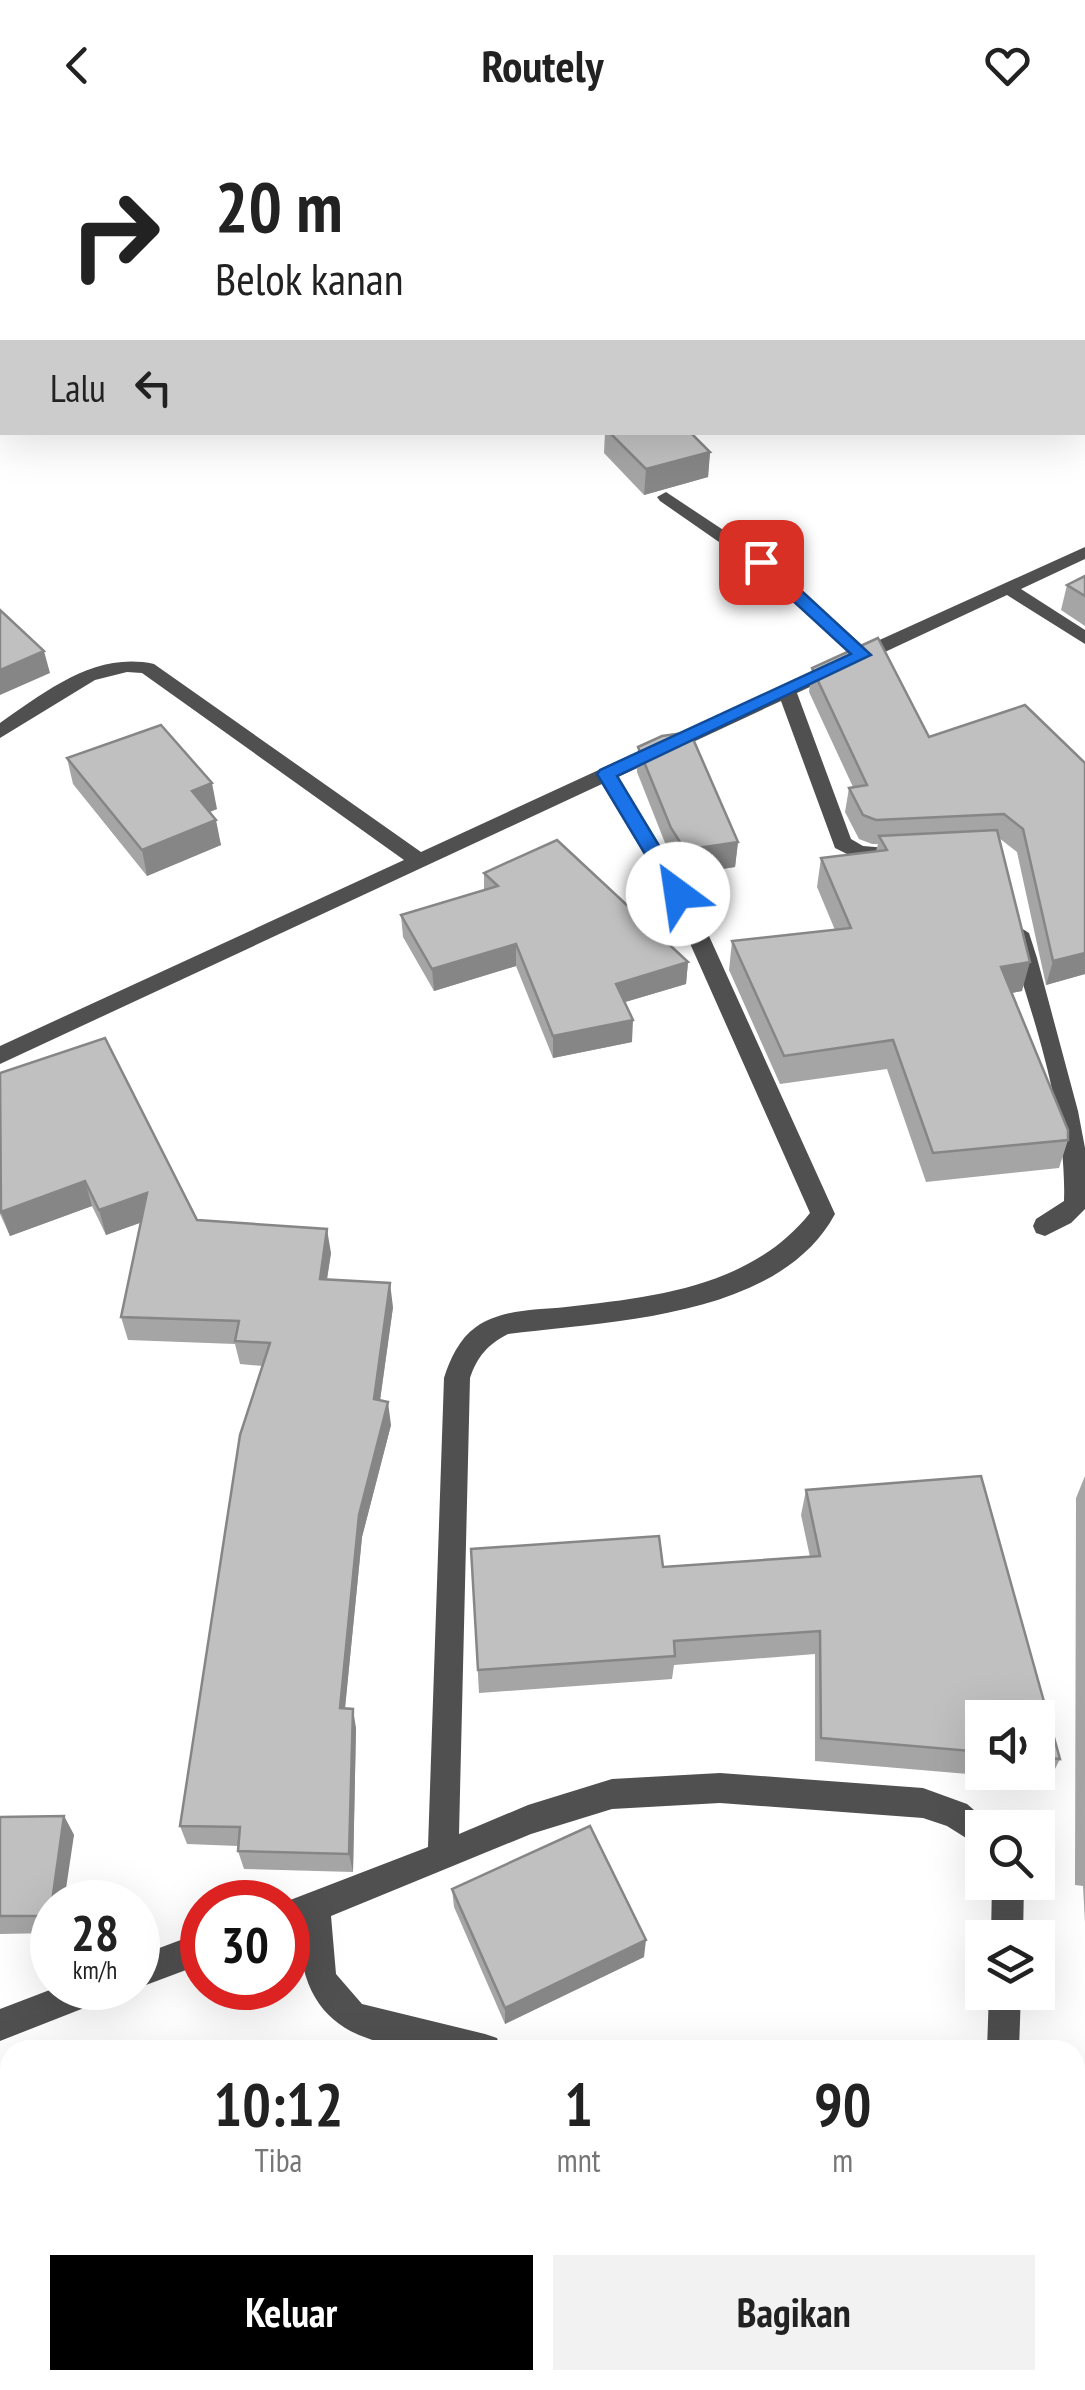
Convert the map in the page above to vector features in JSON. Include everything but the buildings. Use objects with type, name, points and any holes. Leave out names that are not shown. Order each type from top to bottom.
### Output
[{"type":"street","points":[[666,497],[761,562],[862,655]]},
{"type":"street","points":[[0,1056],[1085,552]]},
{"type":"street","points":[[1008,588],[1085,638]]},
{"type":"street","points":[[0,732],[89,676],[122,666],[147,668],[420,861]]},
{"type":"street","points":[[786,691],[842,843],[868,855],[923,852]]},
{"type":"street","points":[[442,1856],[457,1378],[472,1344],[488,1330],[506,1324],[643,1306],[719,1288],[764,1268],[797,1246],[823,1214],[678,894],[606,774]]},
{"type":"street","points":[[1013,909],[1063,1071],[1079,1164],[1076,1203],[1065,1215],[1045,1226]]},
{"type":"street","points":[[310,1909],[528,1820],[612,1794],[720,1788],[924,1803],[965,1821]]},
{"type":"street","points":[[310,1942],[324,1989],[336,2005],[354,2018],[444,2040]]},
{"type":"street","points":[[0,2026],[40,2010]]},
{"type":"street","points":[[1003,2040],[1004,2010]]},
{"type":"route","points":[[678,894],[606,774],[862,655],[761,562]]}]
